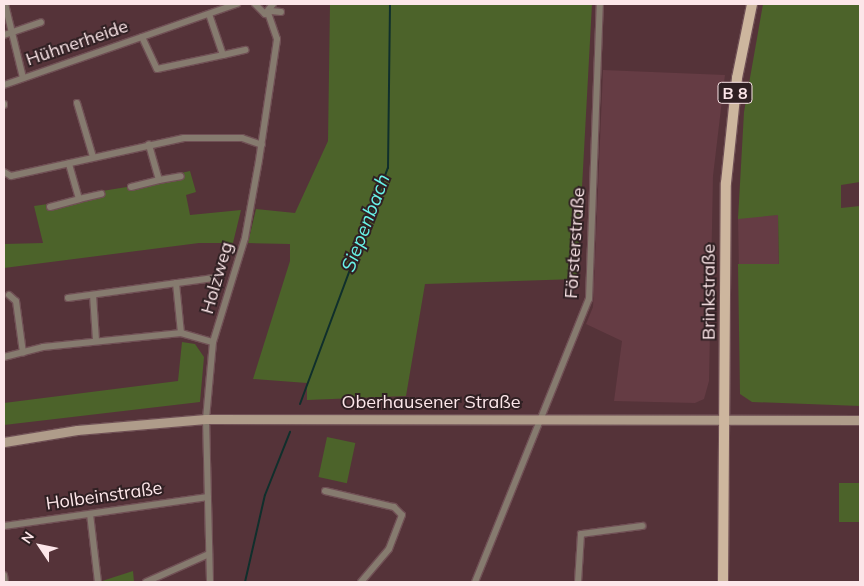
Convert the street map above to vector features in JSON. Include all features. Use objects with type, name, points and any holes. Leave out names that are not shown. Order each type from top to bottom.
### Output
[{"type":"main road","name":"Brinkstraße","points":[[723,582],[726,183],[737,78],[752,4]]},
{"type":"main road","name":"Oberhausener Straße","points":[[4,442],[77,430],[206,419],[724,418],[860,420]]},
{"type":"street","name":"Hühnerheide","points":[[4,85],[237,4]]},
{"type":"street","points":[[255,4],[258,12],[281,12]]},
{"type":"street","points":[[269,12],[273,4]]},
{"type":"street","name":"Försterstraße","points":[[475,582],[589,299],[600,4]]},
{"type":"street","name":"Hühnerheide","points":[[5,9],[7,33],[23,78]]},
{"type":"street","name":"Holzweg","points":[[210,582],[206,419],[212,342],[245,238],[262,146],[277,39],[277,25],[269,12]]},
{"type":"street","points":[[209,14],[223,55]]},
{"type":"street","name":"Hühnerheide","points":[[7,33],[41,22]]},
{"type":"street","name":"Hühnerheide","points":[[142,37],[157,69],[245,50]]},
{"type":"street","points":[[77,102],[93,157]]},
{"type":"street","points":[[4,172],[11,176],[149,144],[242,138],[262,146]]},
{"type":"street","points":[[149,144],[159,180]]},
{"type":"street","points":[[69,163],[79,199]]},
{"type":"street","points":[[131,187],[181,176]]},
{"type":"street","points":[[50,207],[101,194]]},
{"type":"street","points":[[68,298],[214,278]]},
{"type":"street","points":[[176,283],[181,333]]},
{"type":"street","points":[[9,295],[16,301],[23,353]]},
{"type":"street","points":[[93,295],[96,340]]},
{"type":"street","points":[[4,357],[96,340],[181,333],[212,342]]},
{"type":"street","points":[[325,491],[394,507],[402,515],[389,548],[361,582]]},
{"type":"street","name":"Holbeinstraße","points":[[4,526],[208,497]]},
{"type":"street","points":[[90,514],[98,582]]},
{"type":"street","points":[[578,582],[581,534],[642,526]]},
{"type":"street","points":[[146,582],[209,554]]},
{"type":"street","points":[[4,575],[5,582]]},
{"type":"shaded area","points":[[603,70],[725,75],[713,176],[709,381],[704,399],[695,403],[614,401],[622,341],[586,324],[593,307]]},
{"type":"shaded area","points":[[778,215],[779,264],[739,265],[738,216]]},
{"type":"green space","points":[[330,4],[592,4],[577,279],[425,284],[406,396],[307,400],[307,383],[253,379],[290,261],[290,244],[248,243],[256,209],[295,213],[328,141]]},
{"type":"green space","points":[[763,4],[860,4],[860,182],[841,185],[841,208],[860,206],[860,406],[752,402],[740,394],[738,264],[779,264],[778,215],[738,219],[744,112]]},
{"type":"green space","points":[[190,171],[196,192],[186,195],[190,215],[241,210],[233,243],[199,243],[4,268],[4,244],[43,243],[34,206],[48,204],[50,209],[103,195],[102,191],[183,178],[181,173]]},
{"type":"green space","points":[[182,342],[195,344],[204,357],[200,402],[4,425],[4,403],[178,381]]},
{"type":"green space","points":[[327,437],[355,443],[347,483],[318,477]]},
{"type":"green space","points":[[839,483],[860,483],[860,522],[839,522]]},
{"type":"green space","points":[[133,571],[134,582],[102,582],[102,581]]},
{"type":"waterway","name":"Siepenbach","points":[[300,404],[388,168],[390,4]]},
{"type":"waterway","name":"Siepenbach","points":[[245,582],[265,495],[290,432]]}]
